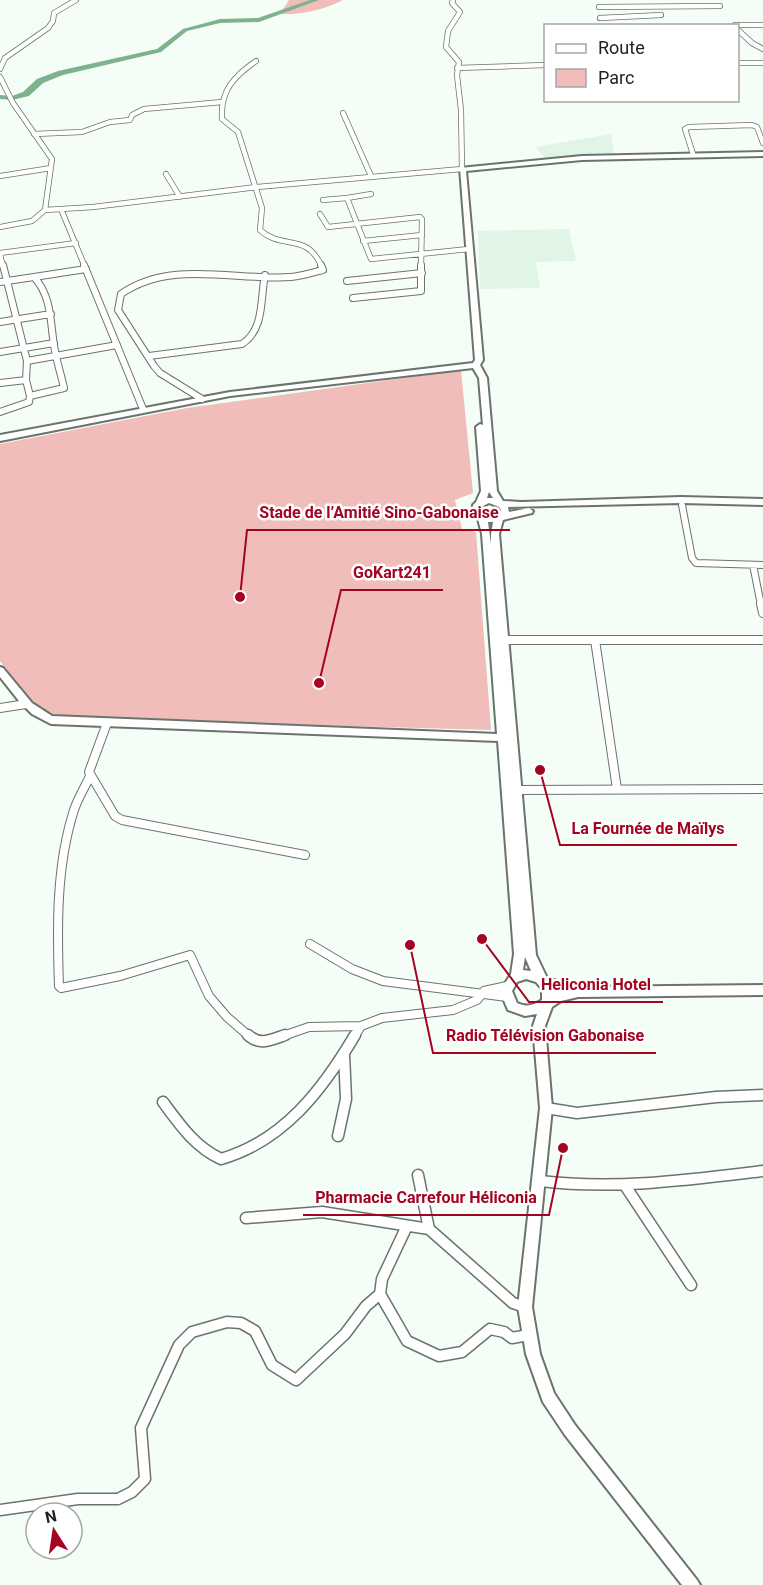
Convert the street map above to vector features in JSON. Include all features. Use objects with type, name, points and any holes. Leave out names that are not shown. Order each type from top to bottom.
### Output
[{"type":"street","points":[[0,69],[5,58],[48,28],[53,21],[54,13],[76,0]]},
{"type":"street","points":[[453,0],[452,3],[460,12],[448,31],[446,47],[459,62],[457,68],[462,169],[479,360],[476,378],[485,491],[475,510],[482,518],[486,534],[507,738],[516,790],[530,954],[550,992],[539,1026],[546,1108],[525,1307],[528,1335],[537,1372],[548,1397],[559,1414],[692,1585]]},
{"type":"street","points":[[599,7],[720,6]]},
{"type":"street","points":[[600,18],[661,15]]},
{"type":"street","points":[[739,25],[763,25]]},
{"type":"street","points":[[739,31],[752,43],[763,49]]},
{"type":"street","points":[[202,399],[160,373],[118,310],[117,304],[125,290],[133,285],[163,276],[265,275],[289,277],[323,270],[315,252],[297,243],[269,238],[260,230],[262,208],[238,132],[222,119],[222,102],[227,87],[233,77],[256,61]]},
{"type":"street","points":[[739,63],[763,63]]},
{"type":"street","points":[[457,68],[544,65]]},
{"type":"street","points":[[0,77],[11,99],[51,159],[45,210]]},
{"type":"street","points":[[34,134],[94,129],[110,122],[130,120],[132,115],[144,109],[222,102]]},
{"type":"street","points":[[343,113],[372,176]]},
{"type":"street","points":[[693,154],[685,129],[689,127],[752,125],[757,127],[763,143]]},
{"type":"street","points":[[0,227],[32,221],[45,210],[372,176],[582,158],[763,154]]},
{"type":"street","points":[[0,176],[51,168]]},
{"type":"street","points":[[166,174],[180,197]]},
{"type":"street","points":[[323,200],[371,194]]},
{"type":"street","points":[[347,198],[371,260],[469,248]]},
{"type":"street","points":[[61,209],[143,410]]},
{"type":"street","points":[[320,214],[328,227],[420,217],[422,219],[421,291],[353,298]]},
{"type":"street","points":[[363,242],[422,235]]},
{"type":"street","points":[[0,412],[22,406],[29,402],[30,396],[26,380],[27,361],[3,282],[0,253],[76,243]]},
{"type":"street","points":[[3,282],[86,269]]},
{"type":"street","points":[[347,281],[422,273]]},
{"type":"street","points":[[149,356],[242,344],[249,341],[257,329],[265,275]]},
{"type":"street","points":[[30,396],[64,388],[54,343],[51,314],[39,281],[34,277]]},
{"type":"street","points":[[0,322],[51,314]]},
{"type":"street","points":[[0,352],[54,343]]},
{"type":"street","points":[[27,361],[117,345]]},
{"type":"street","points":[[0,438],[202,399],[318,382],[477,367]]},
{"type":"street","points":[[477,367],[483,378],[493,491],[505,510],[495,534],[504,640],[519,954],[516,977],[507,992]]},
{"type":"street","points":[[0,383],[26,380]]},
{"type":"street","points":[[480,503],[489,500],[522,505],[681,500],[763,502]]},
{"type":"street","points":[[482,518],[501,517],[522,511],[682,505],[763,506]]},
{"type":"street","points":[[682,505],[692,558],[696,563],[763,565]]},
{"type":"street","points":[[753,565],[763,613]]},
{"type":"street","points":[[504,640],[763,640]]},
{"type":"street","points":[[595,640],[617,789]]},
{"type":"street","points":[[0,670],[26,704],[39,716],[51,720],[507,738]]},
{"type":"street","points":[[0,708],[26,704]]},
{"type":"street","points":[[107,723],[89,772],[115,816],[122,820],[305,855]]},
{"type":"street","points":[[90,776],[75,808],[63,854],[57,915],[59,986],[61,988],[120,976],[190,956],[209,996],[227,1017],[255,1041],[264,1042],[309,1027],[361,1026],[382,1018],[453,1010],[477,1000],[484,991]]},
{"type":"street","points":[[516,790],[763,789]]},
{"type":"street","points":[[310,944],[365,975],[407,985],[507,992]]},
{"type":"street","points":[[516,977],[530,974],[578,992]]},
{"type":"street","points":[[507,992],[512,1006],[531,1012],[560,997],[578,992],[763,990]]},
{"type":"street","points":[[520,1010],[542,1047]]},
{"type":"street","points":[[163,1102],[189,1136],[206,1153],[221,1159],[252,1148],[278,1129],[303,1106],[344,1054],[361,1026]]},
{"type":"street","points":[[338,1136],[346,1099],[344,1054]]},
{"type":"street","points":[[546,1108],[577,1113],[716,1097],[763,1095]]},
{"type":"street","points":[[540,1181],[571,1186],[626,1187],[763,1171]]},
{"type":"street","points":[[418,1175],[429,1229],[513,1303],[525,1307]]},
{"type":"street","points":[[626,1187],[692,1285]]},
{"type":"street","points":[[246,1218],[288,1213],[344,1214],[406,1228],[429,1229]]},
{"type":"street","points":[[406,1228],[382,1279],[380,1294],[407,1341],[439,1356],[462,1352],[490,1329],[504,1332],[512,1338],[528,1335]]},
{"type":"street","points":[[0,1510],[78,1499],[118,1499],[132,1492],[145,1479],[141,1428],[179,1346],[192,1332],[227,1322],[242,1323],[255,1331],[272,1365],[296,1380],[345,1334],[366,1306],[380,1294]]},
{"type":"shaded area","points":[[611,134],[614,154],[545,159],[536,147]]},
{"type":"shaded area","points":[[569,229],[576,261],[536,262],[540,288],[480,289],[478,231]]},
{"type":"green space","points":[[289,0],[343,0],[312,11],[280,14]]},
{"type":"green space","points":[[461,370],[473,493],[455,500],[462,529],[476,532],[491,730],[57,718],[43,713],[32,705],[0,661],[0,444],[187,408]]},
{"type":"waterway","points":[[0,97],[12,98],[26,94],[40,81],[61,73],[159,51],[185,30],[220,21],[259,20],[316,0]]},
{"type":"place","name":"Stade de l’Amitié Sino-Gabonaise","points":[[240,597]]},
{"type":"place","name":"GoKart241","points":[[319,683]]},
{"type":"place","name":"La Fournée de Maïlys","points":[[540,770]]},
{"type":"place","name":"Heliconia Hotel","points":[[482,939]]},
{"type":"place","name":"Radio Télévision Gabonaise","points":[[410,945]]},
{"type":"place","name":"Pharmacie Carrefour Héliconia","points":[[563,1148]]}]
